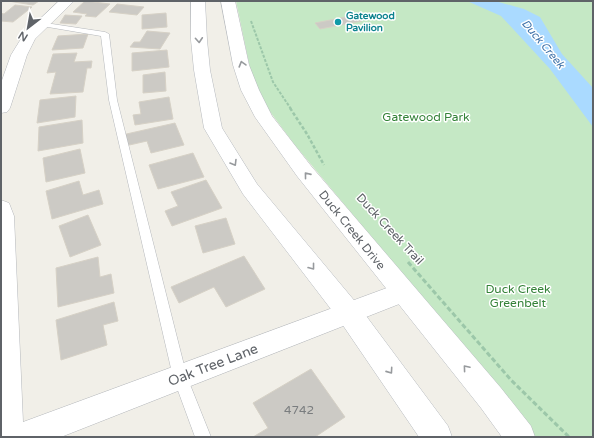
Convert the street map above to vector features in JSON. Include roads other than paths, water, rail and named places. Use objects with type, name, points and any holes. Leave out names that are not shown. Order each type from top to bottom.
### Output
[{"type":"main road","points":[[1,108],[19,55],[28,37],[67,1]]},
{"type":"main road","points":[[198,1],[199,40],[202,70],[213,128],[250,188],[349,313],[437,437]]},
{"type":"main road","name":"Duck Creek Drive","points":[[228,1],[241,65],[250,90],[264,117],[304,171],[402,292],[492,398],[520,437]]},
{"type":"main road","points":[[1,208],[3,216],[3,304],[8,437]]},
{"type":"main road","name":"Oak Tree Lane","points":[[22,437],[402,292]]},
{"type":"lane","points":[[42,24],[105,34],[113,100],[180,377],[203,437]]},
{"type":"water","name":"Duck Creek","points":[[467,1],[495,1],[524,9],[540,17],[562,54],[593,88],[593,127],[550,69],[501,16]]},
{"type":"place","name":"Gatewood Pavilion","points":[[338,22]]},
{"type":"park label","name":"Gatewood Park","points":[[426,117]]},
{"type":"park label","name":"Duck Creek Greenbelt","points":[[518,296]]}]
